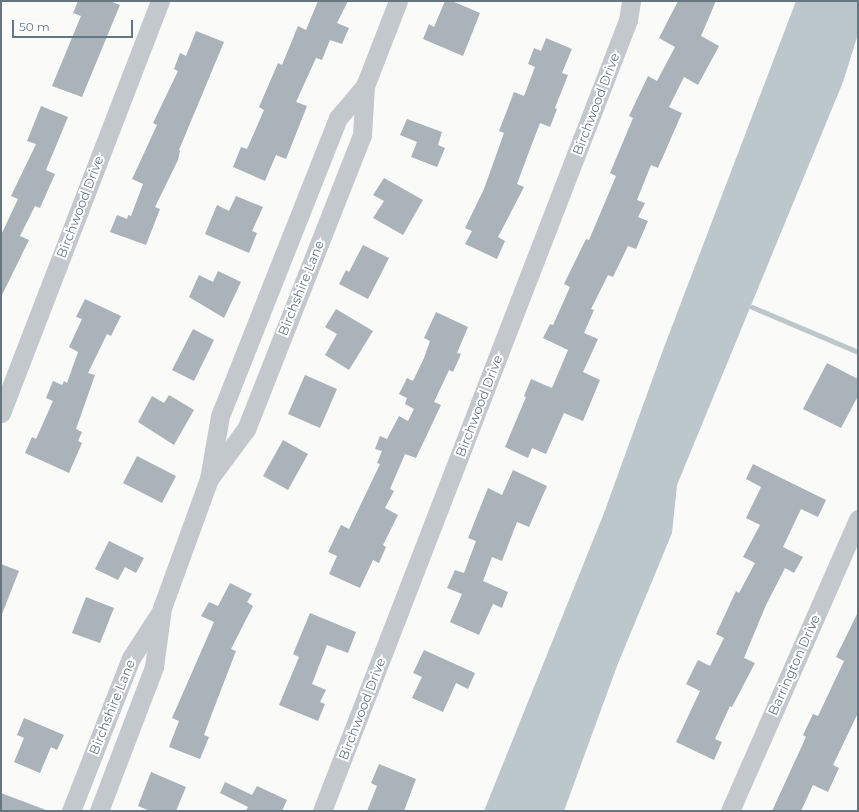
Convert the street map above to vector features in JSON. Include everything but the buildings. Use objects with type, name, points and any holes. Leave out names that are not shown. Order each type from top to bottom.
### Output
[{"type":"street","name":"Birchwood Drive","points":[[1,413],[160,1]]},
{"type":"street","name":"Birchshire Lane","points":[[209,479],[246,429],[252,414],[362,135],[365,86],[398,1]]},
{"type":"street","name":"Birchwood Drive","points":[[322,811],[628,20],[631,1]]},
{"type":"street","name":"Birchshire Lane","points":[[71,811],[131,658],[162,608],[209,479],[220,416],[329,140],[338,118],[365,86]]},
{"type":"street","name":"Barrington Drive","points":[[730,811],[858,520]]},
{"type":"street","name":"Birchshire Lane","points":[[98,811],[154,667],[162,608]]},
{"type":"shaded area","points":[[796,1],[858,1],[858,34],[843,82],[677,485],[672,533],[617,666],[564,811],[484,811],[604,513],[663,350]]},
{"type":"waterway","points":[[752,307],[858,352]]}]
